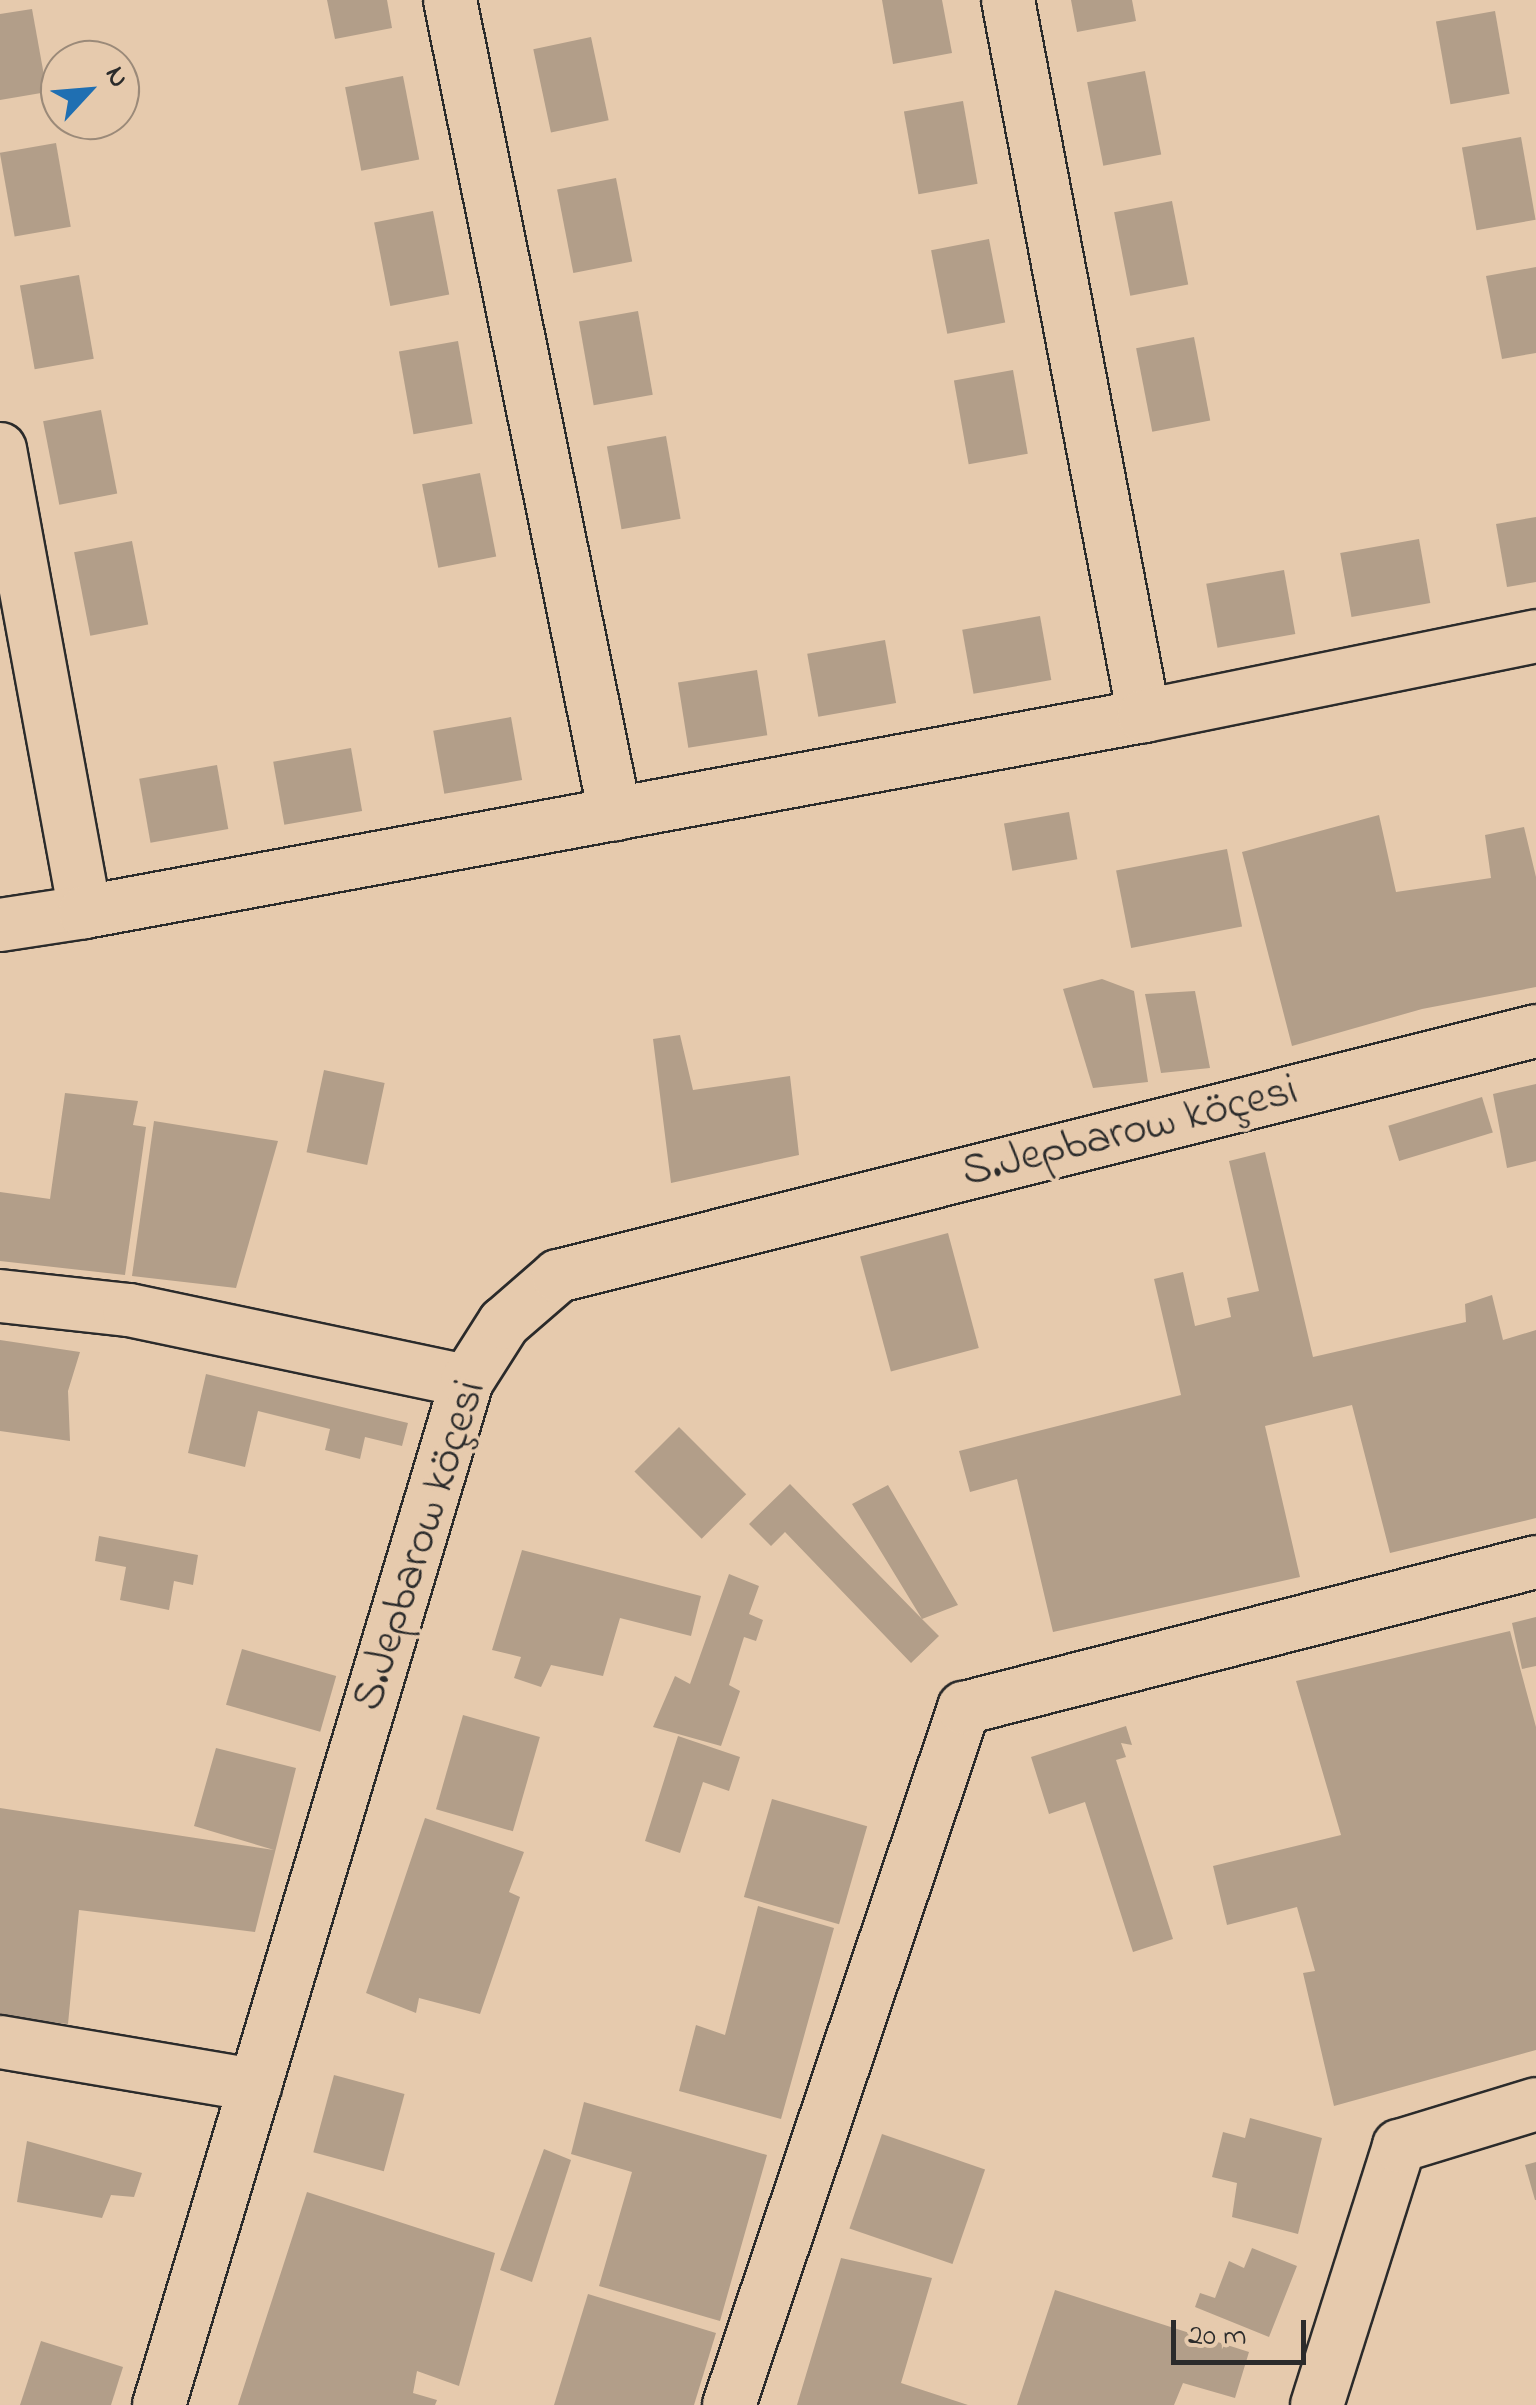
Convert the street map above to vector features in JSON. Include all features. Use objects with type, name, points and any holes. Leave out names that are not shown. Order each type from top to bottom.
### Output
[{"type":"street","points":[[450,0],[615,814]]},
{"type":"street","points":[[1008,0],[1144,716]]},
{"type":"street","points":[[0,449],[85,912]]},
{"type":"street","points":[[0,925],[1144,716],[1536,636]]},
{"type":"street","name":"S.Jepbarow köçesi","points":[[159,2405],[467,1382],[504,1323],[558,1276],[1536,1031]]},
{"type":"street","points":[[0,1296],[129,1310],[467,1382]]},
{"type":"street","points":[[728,2405],[964,1708],[1536,1562]]},
{"type":"street","points":[[0,2042],[255,2086]]},
{"type":"street","points":[[1317,2405],[1399,2146],[1536,2104]]},
{"type":"building","points":[[327,0],[387,0],[392,28],[335,39]]},
{"type":"building","points":[[882,0],[942,0],[952,53],[893,64]]},
{"type":"building","points":[[1071,0],[1132,0],[1136,21],[1077,32]]},
{"type":"building","points":[[32,9],[40,53],[40,93],[0,100],[0,14]]},
{"type":"building","points":[[1495,11],[1510,94],[1450,104],[1436,21]]},
{"type":"building","points":[[591,37],[609,120],[551,132],[533,49]]},
{"type":"building","points":[[1145,71],[1161,154],[1103,166],[1087,82]]},
{"type":"building","points":[[403,76],[419,159],[361,171],[345,87]]},
{"type":"building","points":[[963,101],[978,184],[918,194],[904,111]]},
{"type":"building","points":[[1521,137],[1536,220],[1476,230],[1462,147]]},
{"type":"building","points":[[56,143],[71,227],[15,237],[0,153]]},
{"type":"building","points":[[616,178],[632,261],[573,273],[557,189]]},
{"type":"building","points":[[1172,201],[1188,284],[1130,296],[1114,212]]},
{"type":"building","points":[[433,211],[449,294],[390,306],[374,222]]},
{"type":"building","points":[[989,239],[1005,322],[947,334],[931,250]]},
{"type":"building","points":[[1536,267],[1536,353],[1502,359],[1486,276]]},
{"type":"building","points":[[79,275],[94,359],[35,369],[20,285]]},
{"type":"building","points":[[638,311],[653,395],[594,405],[579,321]]},
{"type":"building","points":[[1194,337],[1210,420],[1152,432],[1136,348]]},
{"type":"building","points":[[458,341],[473,424],[413,434],[399,351]]},
{"type":"building","points":[[1013,370],[1028,454],[969,464],[954,380]]},
{"type":"building","points":[[101,410],[117,493],[59,505],[43,421]]},
{"type":"building","points":[[666,436],[681,519],[621,529],[607,446]]},
{"type":"building","points":[[480,473],[496,556],[438,568],[422,484]]},
{"type":"building","points":[[1536,517],[1536,582],[1507,587],[1496,524]]},
{"type":"building","points":[[1419,539],[1430,603],[1352,617],[1340,553]]},
{"type":"building","points":[[132,541],[148,624],[90,636],[74,552]]},
{"type":"building","points":[[1284,570],[1295,634],[1217,648],[1206,584]]},
{"type":"building","points":[[1040,616],[1051,680],[973,694],[962,630]]},
{"type":"building","points":[[885,640],[896,703],[818,717],[807,654]]},
{"type":"building","points":[[757,670],[767,735],[688,748],[678,683]]},
{"type":"building","points":[[511,717],[522,780],[444,794],[433,731]]},
{"type":"building","points":[[351,748],[362,811],[284,825],[273,762]]},
{"type":"building","points":[[217,765],[228,829],[150,843],[139,779]]},
{"type":"building","points":[[1069,812],[1077,859],[1012,871],[1004,823]]},
{"type":"building","points":[[1379,815],[1396,892],[1491,878],[1485,835],[1524,827],[1536,877],[1536,987],[1422,1009],[1292,1046],[1242,852]]},
{"type":"building","points":[[1227,849],[1242,927],[1131,948],[1116,871]]},
{"type":"building","points":[[1102,979],[1134,991],[1148,1082],[1093,1088],[1063,989]]},
{"type":"building","points":[[1195,991],[1210,1068],[1161,1073],[1145,994]]},
{"type":"building","points":[[680,1035],[693,1090],[790,1076],[799,1155],[671,1183],[653,1039]]},
{"type":"building","points":[[324,1070],[385,1083],[367,1165],[307,1152]]},
{"type":"building","points":[[1536,1084],[1536,1161],[1507,1168],[1493,1094]]},
{"type":"building","points":[[65,1093],[138,1101],[133,1125],[146,1127],[125,1275],[0,1261],[0,1192],[50,1199]]},
{"type":"building","points":[[1482,1097],[1493,1132],[1399,1161],[1388,1126]]},
{"type":"building","points":[[154,1121],[278,1141],[236,1288],[132,1276]]},
{"type":"building","points":[[1265,1152],[1313,1357],[1466,1322],[1465,1304],[1492,1295],[1503,1340],[1536,1330],[1536,1518],[1390,1553],[1352,1405],[1265,1426],[1300,1577],[1053,1632],[1017,1479],[970,1492],[959,1451],[1181,1395],[1154,1279],[1183,1272],[1195,1326],[1231,1317],[1227,1298],[1259,1291],[1229,1161]]},
{"type":"building","points":[[948,1233],[979,1348],[891,1371],[860,1257]]},
{"type":"building","points":[[0,1340],[80,1352],[68,1391],[70,1441],[0,1431]]},
{"type":"building","points":[[206,1374],[408,1423],[402,1446],[365,1437],[360,1459],[325,1450],[330,1429],[258,1411],[245,1467],[188,1453]]},
{"type":"building","points":[[679,1427],[746,1494],[702,1539],[634,1472]]},
{"type":"building","points":[[790,1484],[939,1636],[911,1663],[785,1532],[771,1546],[749,1524]]},
{"type":"building","points":[[888,1485],[958,1605],[922,1619],[852,1504]]},
{"type":"building","points":[[99,1536],[198,1555],[193,1585],[174,1581],[169,1610],[120,1600],[126,1567],[95,1561]]},
{"type":"building","points":[[522,1550],[701,1596],[691,1636],[620,1618],[603,1676],[551,1665],[541,1687],[514,1678],[521,1657],[492,1650]]},
{"type":"building","points":[[729,1574],[759,1586],[749,1614],[763,1620],[756,1641],[744,1637],[729,1685],[740,1691],[721,1746],[653,1727],[675,1676],[690,1684]]},
{"type":"building","points":[[1536,1617],[1536,1666],[1522,1669],[1512,1623]]},
{"type":"building","points":[[1510,1631],[1536,1727],[1536,2050],[1334,2106],[1303,1973],[1315,1971],[1297,1907],[1227,1925],[1213,1866],[1341,1835],[1296,1681]]},
{"type":"building","points":[[242,1649],[336,1676],[320,1732],[226,1705]]},
{"type":"building","points":[[463,1715],[540,1737],[513,1831],[436,1809]]},
{"type":"building","points":[[1126,1726],[1132,1745],[1121,1743],[1126,1757],[1116,1760],[1173,1939],[1133,1952],[1085,1802],[1049,1814],[1031,1757]]},
{"type":"building","points":[[678,1736],[740,1757],[729,1791],[703,1782],[680,1853],[645,1841]]},
{"type":"building","points":[[216,1748],[296,1768],[255,1932],[79,1910],[68,2024],[0,2016],[0,1808],[274,1850],[194,1826]]},
{"type":"building","points":[[772,1799],[867,1826],[839,1924],[744,1897]]},
{"type":"building","points":[[425,1818],[524,1852],[509,1892],[520,1897],[480,2014],[419,1998],[416,2013],[366,1993]]},
{"type":"building","points":[[758,1906],[834,1928],[781,2119],[679,2091],[696,2025],[725,2035]]},
{"type":"building","points":[[334,2075],[405,2094],[384,2171],[313,2152]]},
{"type":"building","points":[[584,2102],[767,2155],[720,2321],[599,2286],[632,2172],[571,2154]]},
{"type":"building","points":[[1250,2118],[1322,2138],[1298,2234],[1232,2217],[1237,2183],[1212,2177],[1223,2132],[1245,2138]]},
{"type":"building","points":[[882,2134],[985,2169],[953,2264],[849,2229]]},
{"type":"building","points":[[27,2141],[142,2173],[134,2197],[111,2195],[102,2218],[17,2202]]},
{"type":"building","points":[[544,2149],[571,2160],[532,2282],[500,2270]]},
{"type":"building","points":[[1536,2162],[1536,2200],[1535,2200],[1525,2165]]},
{"type":"building","points":[[307,2192],[495,2253],[459,2386],[417,2371],[413,2393],[437,2400],[435,2405],[238,2405]]},
{"type":"building","points":[[1252,2248],[1297,2266],[1269,2337],[1195,2307],[1200,2293],[1215,2298],[1229,2261],[1244,2268]]},
{"type":"building","points":[[841,2258],[932,2278],[901,2383],[968,2405],[797,2405]]},
{"type":"building","points":[[1055,2290],[1249,2352],[1235,2398],[1183,2383],[1174,2405],[1017,2405]]},
{"type":"building","points":[[588,2294],[716,2333],[694,2405],[554,2405]]},
{"type":"building","points":[[41,2341],[123,2367],[111,2405],[20,2405]]}]
